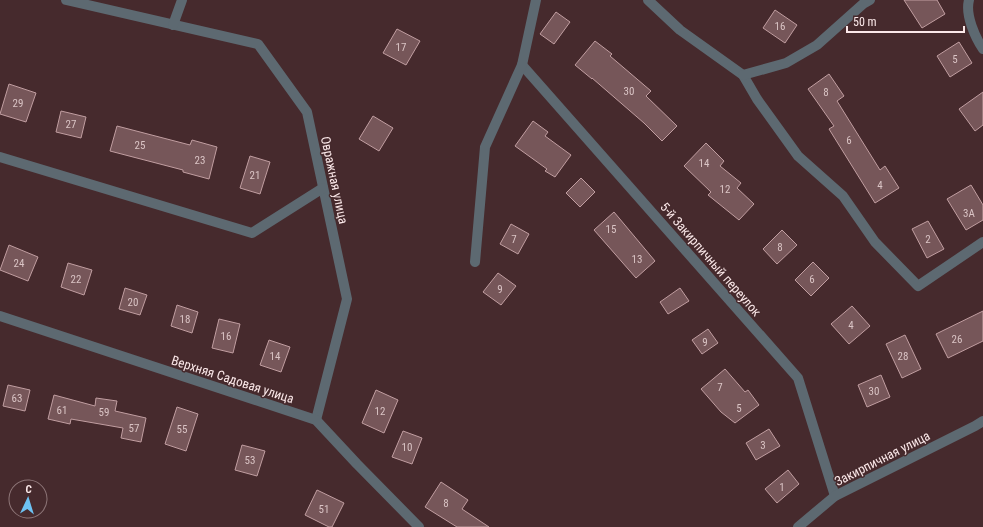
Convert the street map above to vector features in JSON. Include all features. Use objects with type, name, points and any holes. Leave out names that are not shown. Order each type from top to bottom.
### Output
[{"type":"street","name":"Овражная улица","points":[[66,0],[258,44],[307,112],[347,299],[316,420]]},
{"type":"street","points":[[173,25],[182,0]]},
{"type":"street","points":[[475,262],[485,147],[522,65],[536,0]]},
{"type":"street","points":[[648,0],[680,30],[743,75],[757,99],[798,156],[843,196],[874,242],[918,286],[983,242]]},
{"type":"street","points":[[743,75],[786,63],[817,45],[863,4],[870,0]]},
{"type":"street","points":[[969,0],[967,7],[976,38],[983,49]]},
{"type":"street","name":"5-й Закирпичный переулок","points":[[522,65],[798,378],[834,496]]},
{"type":"street","points":[[0,157],[252,233],[323,188]]},
{"type":"street","name":"Верхняя Садовая улица","points":[[0,316],[316,420],[419,527]]},
{"type":"street","name":"Закирпичная улица","points":[[798,527],[834,496],[983,421]]},
{"type":"building","points":[[904,0],[937,0],[945,14],[922,28]]},
{"type":"building","points":[[775,10],[797,25],[785,43],[763,28]]},
{"type":"building","points":[[556,12],[570,22],[554,44],[540,34]]},
{"type":"building","points":[[397,29],[420,41],[406,65],[383,53]]},
{"type":"building","points":[[595,41],[612,54],[610,56],[651,91],[646,96],[677,126],[662,141],[644,123],[575,65]]},
{"type":"building","points":[[959,42],[972,63],[950,77],[937,56]]},
{"type":"building","points":[[829,74],[844,96],[837,101],[880,170],[885,166],[899,188],[875,203],[829,129],[834,126],[808,89]]},
{"type":"building","points":[[9,84],[36,93],[26,122],[0,114]]},
{"type":"building","points":[[983,92],[983,125],[975,131],[959,109]]},
{"type":"building","points":[[61,111],[86,117],[81,138],[56,132]]},
{"type":"building","points":[[373,116],[393,128],[379,151],[359,139]]},
{"type":"building","points":[[533,121],[548,132],[545,136],[571,155],[555,177],[545,171],[547,169],[515,146]]},
{"type":"building","points":[[117,126],[190,145],[192,140],[217,147],[209,179],[183,172],[183,170],[110,151]]},
{"type":"building","points":[[706,143],[724,161],[720,166],[741,183],[737,188],[754,204],[739,220],[708,195],[711,192],[684,166]]},
{"type":"building","points":[[250,156],[270,162],[260,194],[240,188]]},
{"type":"building","points":[[581,178],[595,192],[580,207],[566,193]]},
{"type":"building","points":[[971,185],[983,205],[983,220],[966,230],[947,199]]},
{"type":"building","points":[[614,212],[655,261],[636,278],[594,230]]},
{"type":"building","points":[[928,221],[944,249],[927,258],[912,229]]},
{"type":"building","points":[[511,224],[529,234],[518,254],[500,244]]},
{"type":"building","points":[[782,230],[797,245],[777,264],[763,249]]},
{"type":"building","points":[[9,245],[38,257],[28,281],[0,270]]},
{"type":"building","points":[[813,262],[829,278],[811,296],[795,280]]},
{"type":"building","points":[[68,263],[92,270],[84,295],[61,287]]},
{"type":"building","points":[[498,273],[516,286],[501,305],[483,292]]},
{"type":"building","points":[[125,288],[147,295],[140,315],[119,309]]},
{"type":"building","points":[[680,288],[689,301],[668,314],[660,302]]},
{"type":"building","points":[[177,305],[198,312],[192,333],[171,326]]},
{"type":"building","points":[[852,306],[870,326],[849,344],[831,324]]},
{"type":"building","points":[[983,311],[983,341],[948,358],[936,334]]},
{"type":"building","points":[[219,319],[240,324],[233,353],[212,348]]},
{"type":"building","points":[[708,329],[718,343],[702,354],[692,340]]},
{"type":"building","points":[[905,335],[921,369],[902,378],[886,344]]},
{"type":"building","points":[[269,340],[290,347],[281,372],[260,365]]},
{"type":"building","points":[[725,369],[745,392],[748,390],[759,405],[735,423],[721,412],[701,389]]},
{"type":"building","points":[[881,375],[890,397],[867,407],[858,385]]},
{"type":"building","points":[[8,385],[30,390],[25,411],[3,406]]},
{"type":"building","points":[[376,390],[398,400],[384,433],[362,423]]},
{"type":"building","points":[[54,395],[95,406],[96,398],[117,401],[115,411],[146,418],[141,442],[121,438],[123,428],[71,419],[70,424],[48,419]]},
{"type":"building","points":[[177,407],[198,414],[186,451],[165,444]]},
{"type":"building","points":[[769,429],[780,446],[756,460],[746,443]]},
{"type":"building","points":[[403,431],[422,438],[412,464],[392,457]]},
{"type":"building","points":[[242,445],[265,451],[257,476],[235,470]]},
{"type":"building","points":[[788,470],[799,484],[777,503],[765,489]]},
{"type":"building","points":[[441,482],[468,500],[462,509],[489,527],[457,527],[425,507]]},
{"type":"building","points":[[317,490],[344,503],[332,527],[329,527],[305,515]]}]
